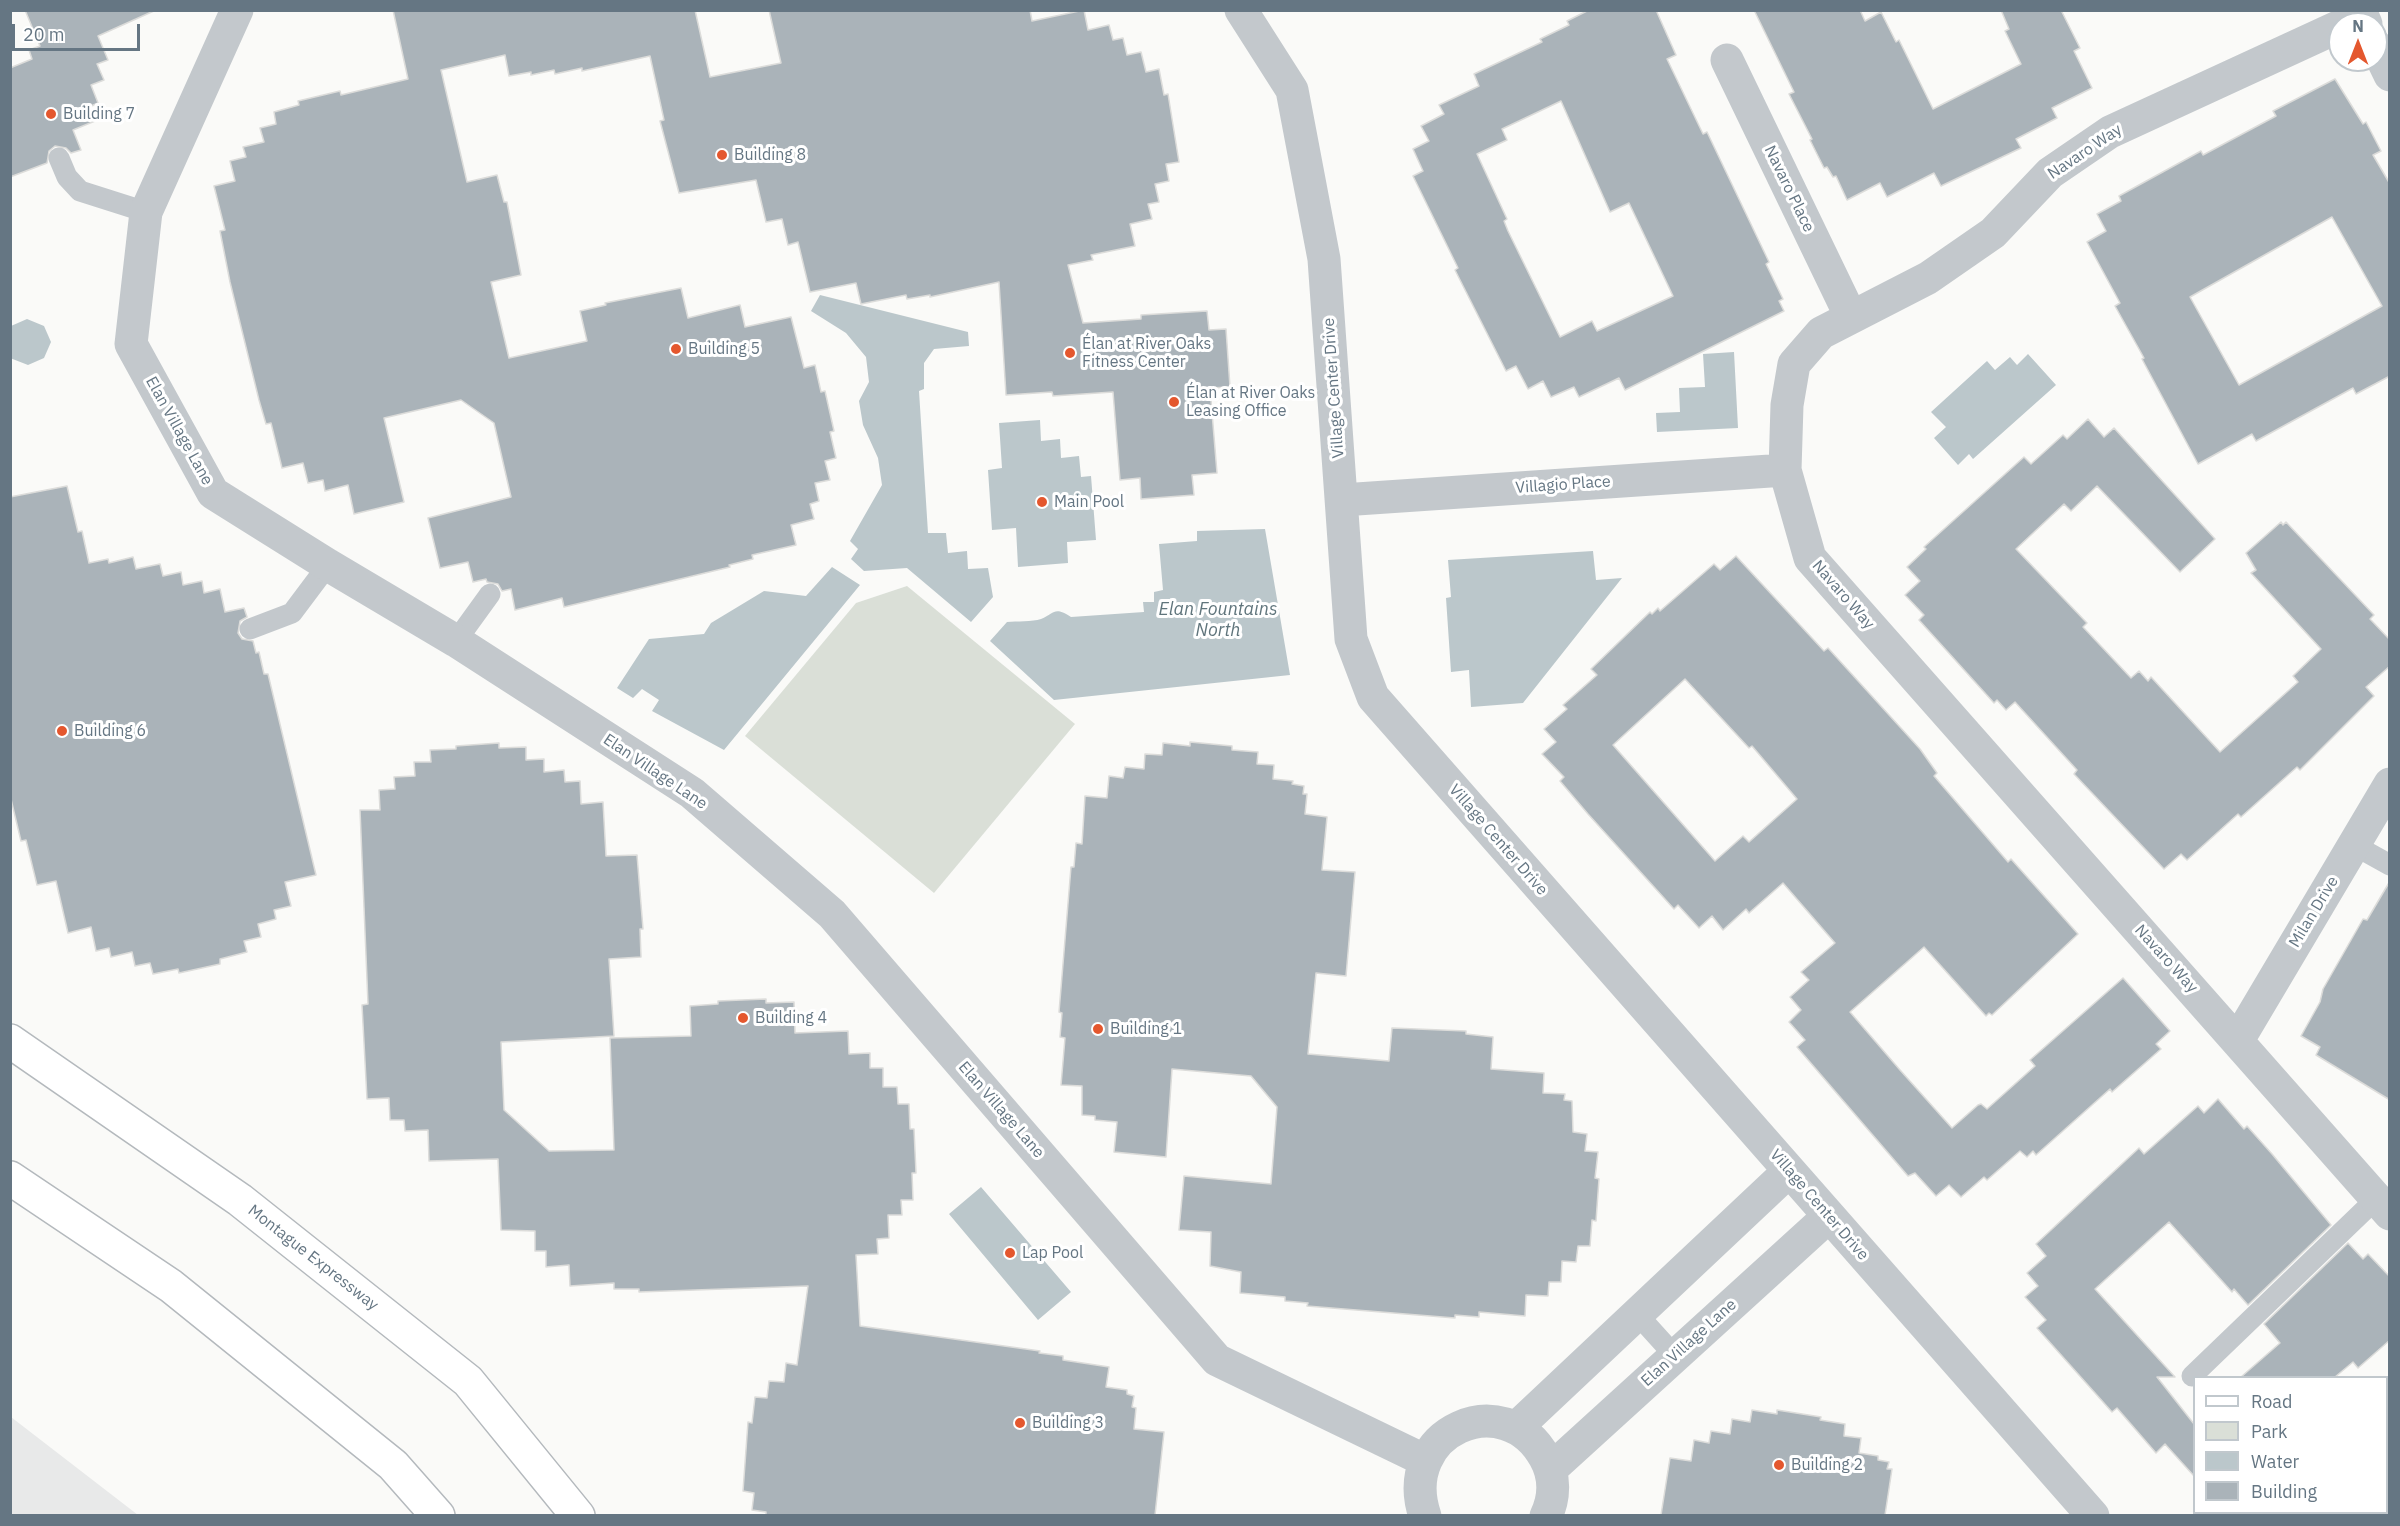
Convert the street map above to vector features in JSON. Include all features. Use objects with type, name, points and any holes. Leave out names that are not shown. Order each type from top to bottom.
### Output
[{"type":"main road","name":"Montague Expressway","points":[[10,1041],[240,1200],[468,1381],[578,1515]]},
{"type":"main road","points":[[10,1178],[171,1286],[393,1465],[438,1515]]},
{"type":"street","name":"Elan Village Lane","points":[[237,10],[146,212],[131,344],[213,493],[456,641],[692,793],[832,914],[1217,1360],[1424,1460]]},
{"type":"street","name":"Village Center Drive","points":[[1241,10],[1292,90],[1324,259],[1351,639],[1373,697],[1828,1217],[2093,1515]]},
{"type":"street","name":"Navaro Way","points":[[2328,32],[2110,132],[2050,173],[1993,233],[1928,278],[1821,333],[1794,364],[1787,405],[1785,470],[1810,558],[2383,1206]]},
{"type":"street","name":"Navaro Place","points":[[1727,60],[1851,317]]},
{"type":"street","name":"Villagio Place","points":[[1342,500],[1785,470]]},
{"type":"street","name":"Milan Drive","points":[[2238,1040],[2390,784]]},
{"type":"street","points":[[1516,1428],[1789,1171]]},
{"type":"street","name":"Elan Village Lane","points":[[1551,1469],[1828,1217]]},
{"type":"street","points":[[1425,1515],[1419,1500],[1419,1479],[1424,1460],[1440,1438],[1464,1424],[1491,1421],[1516,1428],[1538,1445],[1551,1469],[1553,1488],[1546,1515]]},
{"type":"lane","points":[[59,158],[67,177],[80,191],[146,212]]},
{"type":"lane","points":[[250,629],[292,613],[328,565]]},
{"type":"lane","points":[[456,641],[490,594]]},
{"type":"lane","points":[[2354,845],[2390,865]]},
{"type":"lane","points":[[2192,1376],[2383,1206]]},
{"type":"lane","points":[[1637,1314],[1675,1356]]},
{"type":"shaded area","points":[[11,1417],[138,1515],[11,1515]]},
{"type":"green space","points":[[907,586],[1075,724],[934,893],[745,736],[856,603]]},
{"type":"water","points":[[820,295],[968,332],[969,346],[934,349],[924,363],[924,389],[919,391],[928,533],[946,533],[948,553],[967,551],[968,569],[988,568],[993,597],[971,622],[907,568],[864,571],[851,559],[858,549],[850,541],[882,485],[878,458],[863,425],[859,401],[869,382],[866,357],[846,333],[811,311]]},
{"type":"water","points":[[27,319],[44,326],[51,342],[44,358],[28,365],[10,358],[11,326]]},
{"type":"water","points":[[1734,352],[1738,428],[1657,432],[1656,413],[1680,412],[1679,388],[1705,387],[1703,354]]},
{"type":"water","points":[[2028,354],[2056,385],[1973,459],[1969,454],[1958,465],[1934,438],[1946,427],[1931,412],[1987,361],[1995,370],[2010,357],[2017,365]]},
{"type":"water","name":"Main Pool","points":[[1040,420],[1041,441],[1060,439],[1061,458],[1079,456],[1081,477],[1091,476],[1096,540],[1067,542],[1068,563],[1018,567],[1016,528],[992,530],[988,470],[1002,468],[999,423]]},
{"type":"water","name":"Elan Fountains North","points":[[1265,529],[1290,675],[1054,700],[990,641],[1007,622],[1037,620],[1058,611],[1071,617],[1144,612],[1143,602],[1154,602],[1154,592],[1163,590],[1159,544],[1197,541],[1197,531]]},
{"type":"water","points":[[1593,551],[1596,580],[1622,578],[1523,703],[1471,707],[1469,670],[1451,672],[1446,598],[1451,597],[1448,560]]},
{"type":"water","points":[[832,567],[860,585],[724,750],[652,711],[659,700],[642,689],[633,698],[617,688],[649,639],[704,634],[711,623],[764,591],[806,596]]},
{"type":"water","name":"Lap Pool","points":[[981,1187],[1071,1292],[1038,1320],[949,1214]]},
{"type":"building","name":"Building 7","points":[[25,10],[156,10],[98,36],[108,60],[97,64],[104,80],[91,85],[98,103],[89,107],[95,121],[73,130],[81,150],[71,153],[66,148],[55,146],[49,151],[47,163],[10,177],[10,68],[32,59],[29,50],[40,46]]},
{"type":"building","points":[[393,10],[695,10],[710,77],[781,63],[769,10],[1030,10],[1032,21],[1084,10],[1088,30],[1109,25],[1113,40],[1123,38],[1127,55],[1141,52],[1146,72],[1159,69],[1164,95],[1168,94],[1179,162],[1166,164],[1169,181],[1155,184],[1159,202],[1148,204],[1152,219],[1130,224],[1135,246],[1091,255],[1093,260],[1068,265],[1083,323],[1141,319],[1141,315],[1207,311],[1209,330],[1226,329],[1230,387],[1210,388],[1217,473],[1192,475],[1194,495],[1141,499],[1140,478],[1120,480],[1113,392],[1053,396],[1052,392],[1006,395],[999,282],[930,297],[930,295],[907,299],[906,295],[861,304],[856,283],[810,292],[798,242],[788,245],[782,219],[766,222],[756,180],[679,193],[660,121],[664,120],[650,56],[582,71],[582,68],[555,74],[554,70],[531,75],[531,72],[509,76],[505,55],[441,70],[467,182],[497,175],[504,202],[507,202],[521,275],[491,282],[509,358],[587,341],[580,311],[606,305],[605,303],[681,288],[688,318],[740,305],[745,327],[791,317],[804,368],[815,365],[821,392],[825,391],[834,431],[830,432],[836,458],[825,461],[830,480],[815,483],[819,501],[810,504],[814,519],[791,525],[796,545],[752,555],[753,559],[729,565],[730,567],[564,607],[562,598],[515,610],[511,589],[502,591],[498,584],[487,582],[486,579],[473,582],[468,562],[440,568],[428,518],[511,497],[494,423],[461,400],[384,418],[404,502],[354,514],[348,485],[325,491],[323,480],[308,483],[303,463],[282,468],[271,423],[266,424],[259,400],[230,282],[220,231],[225,230],[214,186],[235,181],[230,161],[246,157],[243,147],[264,142],[260,128],[276,124],[274,112],[299,105],[298,101],[340,91],[341,95],[408,79]]},
{"type":"building","points":[[1589,10],[1656,10],[1676,55],[1667,59],[1703,134],[1707,132],[1769,262],[1766,264],[1783,299],[1779,301],[1784,311],[1625,390],[1619,378],[1579,397],[1574,387],[1551,397],[1543,381],[1528,389],[1516,366],[1506,371],[1455,270],[1458,268],[1413,176],[1423,171],[1413,149],[1429,141],[1421,126],[1444,114],[1439,105],[1479,86],[1474,74],[1542,42],[1540,39],[1569,25],[1567,21]],"holes":[[[1561,101],[1610,212],[1629,203],[1673,296],[1597,331],[1592,321],[1560,337],[1508,231],[1504,221],[1507,219],[1477,154],[1507,140],[1502,129]]]},
{"type":"building","points":[[1754,10],[1860,10],[1865,21],[1881,12],[1896,42],[1899,40],[1933,109],[2021,64],[2005,31],[2009,29],[2001,10],[2061,10],[2080,48],[2074,51],[2092,88],[2052,108],[2057,118],[2016,139],[2021,148],[1941,186],[1934,173],[1887,197],[1880,183],[1847,200],[1836,176],[1833,177],[1827,167],[1824,168],[1810,140],[1812,139],[1789,94],[1794,92]]},
{"type":"building","points":[[2335,79],[2363,124],[2366,122],[2381,151],[2373,155],[2390,184],[2390,376],[2356,394],[2353,388],[2256,441],[2252,434],[2198,464],[2115,306],[2120,303],[2087,242],[2106,231],[2097,214],[2121,201],[2119,196],[2201,151],[2203,155],[2276,116],[2273,111]],"holes":[[[2332,217],[2382,306],[2239,385],[2190,297]]]},
{"type":"building","points":[[2088,419],[2104,437],[2114,428],[2215,539],[2180,572],[2097,486],[2071,511],[2064,504],[2016,549],[2087,623],[2083,627],[2131,678],[2139,671],[2148,681],[2151,677],[2220,752],[2298,682],[2293,676],[2321,649],[2251,573],[2256,570],[2246,553],[2281,522],[2283,525],[2286,522],[2374,615],[2370,619],[2390,640],[2390,666],[2366,687],[2374,696],[2300,770],[2297,767],[2241,817],[2238,814],[2187,860],[2181,854],[2164,869],[2074,774],[2077,770],[2015,702],[2006,710],[1997,700],[1994,703],[1919,620],[1924,615],[1905,595],[1920,581],[1907,567],[1926,549],[1924,547],[2024,457],[2031,464],[2063,435],[2067,439]]},
{"type":"building","name":"Building 6","points":[[67,486],[78,532],[82,531],[89,563],[108,559],[109,563],[133,557],[136,569],[160,564],[163,576],[181,572],[183,585],[202,581],[204,593],[220,589],[225,612],[244,608],[247,617],[240,621],[238,633],[242,639],[253,641],[256,653],[259,652],[264,674],[268,674],[316,875],[285,882],[291,906],[274,910],[276,919],[258,924],[261,937],[244,941],[247,952],[220,959],[220,964],[179,973],[178,969],[153,974],[150,963],[135,966],[132,952],[111,957],[109,948],[96,951],[91,927],[68,933],[56,881],[37,885],[26,840],[21,841],[10,795],[10,497]]},
{"type":"building","points":[[1736,556],[1824,651],[1828,648],[1920,749],[1937,773],[1934,776],[2008,862],[2011,859],[2078,934],[1992,1015],[1989,1013],[1986,1016],[1924,947],[1850,1012],[1952,1128],[1978,1105],[1981,1104],[1987,1109],[2035,1066],[2030,1060],[2123,978],[2170,1031],[2156,1044],[2161,1049],[2112,1092],[2110,1089],[2036,1155],[2033,1151],[2027,1157],[2020,1151],[1987,1180],[1984,1177],[1961,1197],[1949,1185],[1936,1196],[1915,1173],[1908,1176],[1797,1047],[1805,1040],[1789,1022],[1801,1010],[1790,997],[1809,980],[1801,972],[1835,943],[1783,883],[1749,913],[1746,909],[1723,930],[1712,916],[1699,928],[1678,905],[1674,909],[1588,814],[1560,781],[1564,777],[1542,754],[1556,742],[1544,729],[1567,709],[1563,705],[1597,675],[1591,669],[1650,612],[1652,614],[1658,608],[1660,611],[1714,564],[1720,570]],"holes":[[[1685,679],[1749,748],[1752,746],[1797,799],[1749,842],[1743,836],[1715,861],[1613,745]]]},
{"type":"building","name":"Building 1","points":[[1190,742],[1232,746],[1232,750],[1258,752],[1257,764],[1274,765],[1273,779],[1293,781],[1292,784],[1304,786],[1303,794],[1307,794],[1305,814],[1327,817],[1322,870],[1355,872],[1346,976],[1316,973],[1308,1054],[1389,1061],[1392,1028],[1466,1031],[1466,1034],[1493,1037],[1491,1069],[1544,1073],[1543,1093],[1565,1094],[1564,1100],[1572,1101],[1573,1132],[1587,1134],[1585,1151],[1598,1152],[1595,1178],[1599,1179],[1596,1221],[1592,1220],[1590,1246],[1578,1246],[1576,1262],[1562,1261],[1561,1282],[1549,1282],[1548,1296],[1526,1295],[1525,1316],[1479,1312],[1479,1317],[1455,1315],[1455,1318],[1307,1306],[1308,1303],[1285,1301],[1285,1297],[1240,1293],[1241,1272],[1210,1266],[1211,1232],[1179,1230],[1184,1176],[1271,1184],[1277,1107],[1251,1076],[1172,1069],[1166,1157],[1114,1152],[1117,1122],[1095,1120],[1095,1116],[1082,1115],[1082,1086],[1061,1085],[1065,1038],[1060,1037],[1062,1013],[1059,1012],[1071,867],[1074,867],[1076,843],[1082,844],[1085,796],[1107,798],[1109,776],[1123,778],[1125,767],[1144,769],[1145,754],[1162,755],[1163,743],[1190,746]]},
{"type":"building","points":[[499,743],[499,748],[526,747],[526,760],[544,759],[544,772],[564,770],[565,782],[580,781],[581,804],[603,802],[606,856],[637,855],[643,929],[640,929],[641,957],[609,959],[614,1036],[501,1042],[504,1110],[549,1151],[614,1150],[610,1038],[691,1036],[690,1006],[718,1004],[718,1001],[766,999],[766,1003],[794,1002],[795,1033],[848,1031],[849,1054],[870,1053],[870,1068],[883,1068],[883,1087],[897,1087],[898,1104],[909,1104],[910,1129],[914,1129],[916,1173],[912,1173],[913,1200],[901,1200],[902,1215],[888,1215],[889,1238],[877,1239],[878,1254],[856,1255],[860,1326],[1040,1351],[1039,1353],[1063,1356],[1063,1360],[1109,1367],[1106,1387],[1127,1390],[1127,1394],[1134,1396],[1132,1407],[1136,1408],[1134,1429],[1164,1432],[1155,1515],[766,1515],[766,1512],[752,1510],[754,1493],[743,1491],[748,1422],[752,1423],[755,1397],[767,1398],[769,1381],[784,1382],[786,1363],[797,1365],[808,1286],[639,1292],[639,1289],[614,1289],[614,1283],[570,1286],[569,1265],[546,1267],[546,1251],[535,1251],[535,1231],[501,1230],[498,1159],[429,1161],[428,1130],[405,1131],[404,1120],[390,1120],[389,1098],[367,1099],[362,1005],[368,1004],[360,810],[380,810],[379,790],[395,789],[394,777],[415,776],[414,762],[431,762],[430,750]]},
{"type":"building","points":[[2390,881],[2390,1100],[2316,1055],[2320,1047],[2301,1036],[2320,1002],[2323,989],[2363,919],[2367,920]]},
{"type":"building","points":[[2218,1099],[2244,1129],[2247,1126],[2331,1225],[2248,1305],[2234,1289],[2232,1292],[2169,1222],[2095,1289],[2175,1377],[2157,1377],[2193,1423],[2193,1475],[2165,1444],[2156,1453],[2117,1408],[2112,1412],[2037,1328],[2046,1320],[2025,1297],[2038,1286],[2027,1273],[2046,1256],[2036,1244],[2139,1148],[2144,1154],[2198,1106],[2204,1113]]},
{"type":"building","points":[[2348,1243],[2363,1259],[2368,1254],[2390,1277],[2390,1340],[2358,1368],[2353,1362],[2336,1376],[2242,1376],[2280,1343],[2264,1324]]},
{"type":"building","name":"Building 2","points":[[1752,1410],[1777,1414],[1777,1410],[1821,1417],[1820,1420],[1845,1424],[1844,1436],[1861,1438],[1859,1453],[1878,1456],[1878,1460],[1889,1462],[1887,1469],[1892,1469],[1885,1515],[1661,1515],[1670,1458],[1691,1461],[1694,1440],[1709,1443],[1711,1431],[1730,1434],[1732,1419],[1750,1422]]},
{"type":"place","name":"Building 7","points":[[51,114]]},
{"type":"place","name":"Building 8","points":[[722,155]]},
{"type":"place","name":"Building 5","points":[[676,349]]},
{"type":"place","name":"Élan at River Oaks Fitness Center","points":[[1070,353]]},
{"type":"place","name":"Élan at River Oaks Leasing Office","points":[[1174,402]]},
{"type":"place","name":"Main Pool","points":[[1042,502]]},
{"type":"place","name":"Building 6","points":[[62,731]]},
{"type":"place","name":"Building 4","points":[[743,1018]]},
{"type":"place","name":"Building 1","points":[[1098,1029]]},
{"type":"place","name":"Lap Pool","points":[[1010,1253]]},
{"type":"place","name":"Building 3","points":[[1020,1423]]},
{"type":"place","name":"Building 2","points":[[1779,1465]]}]
